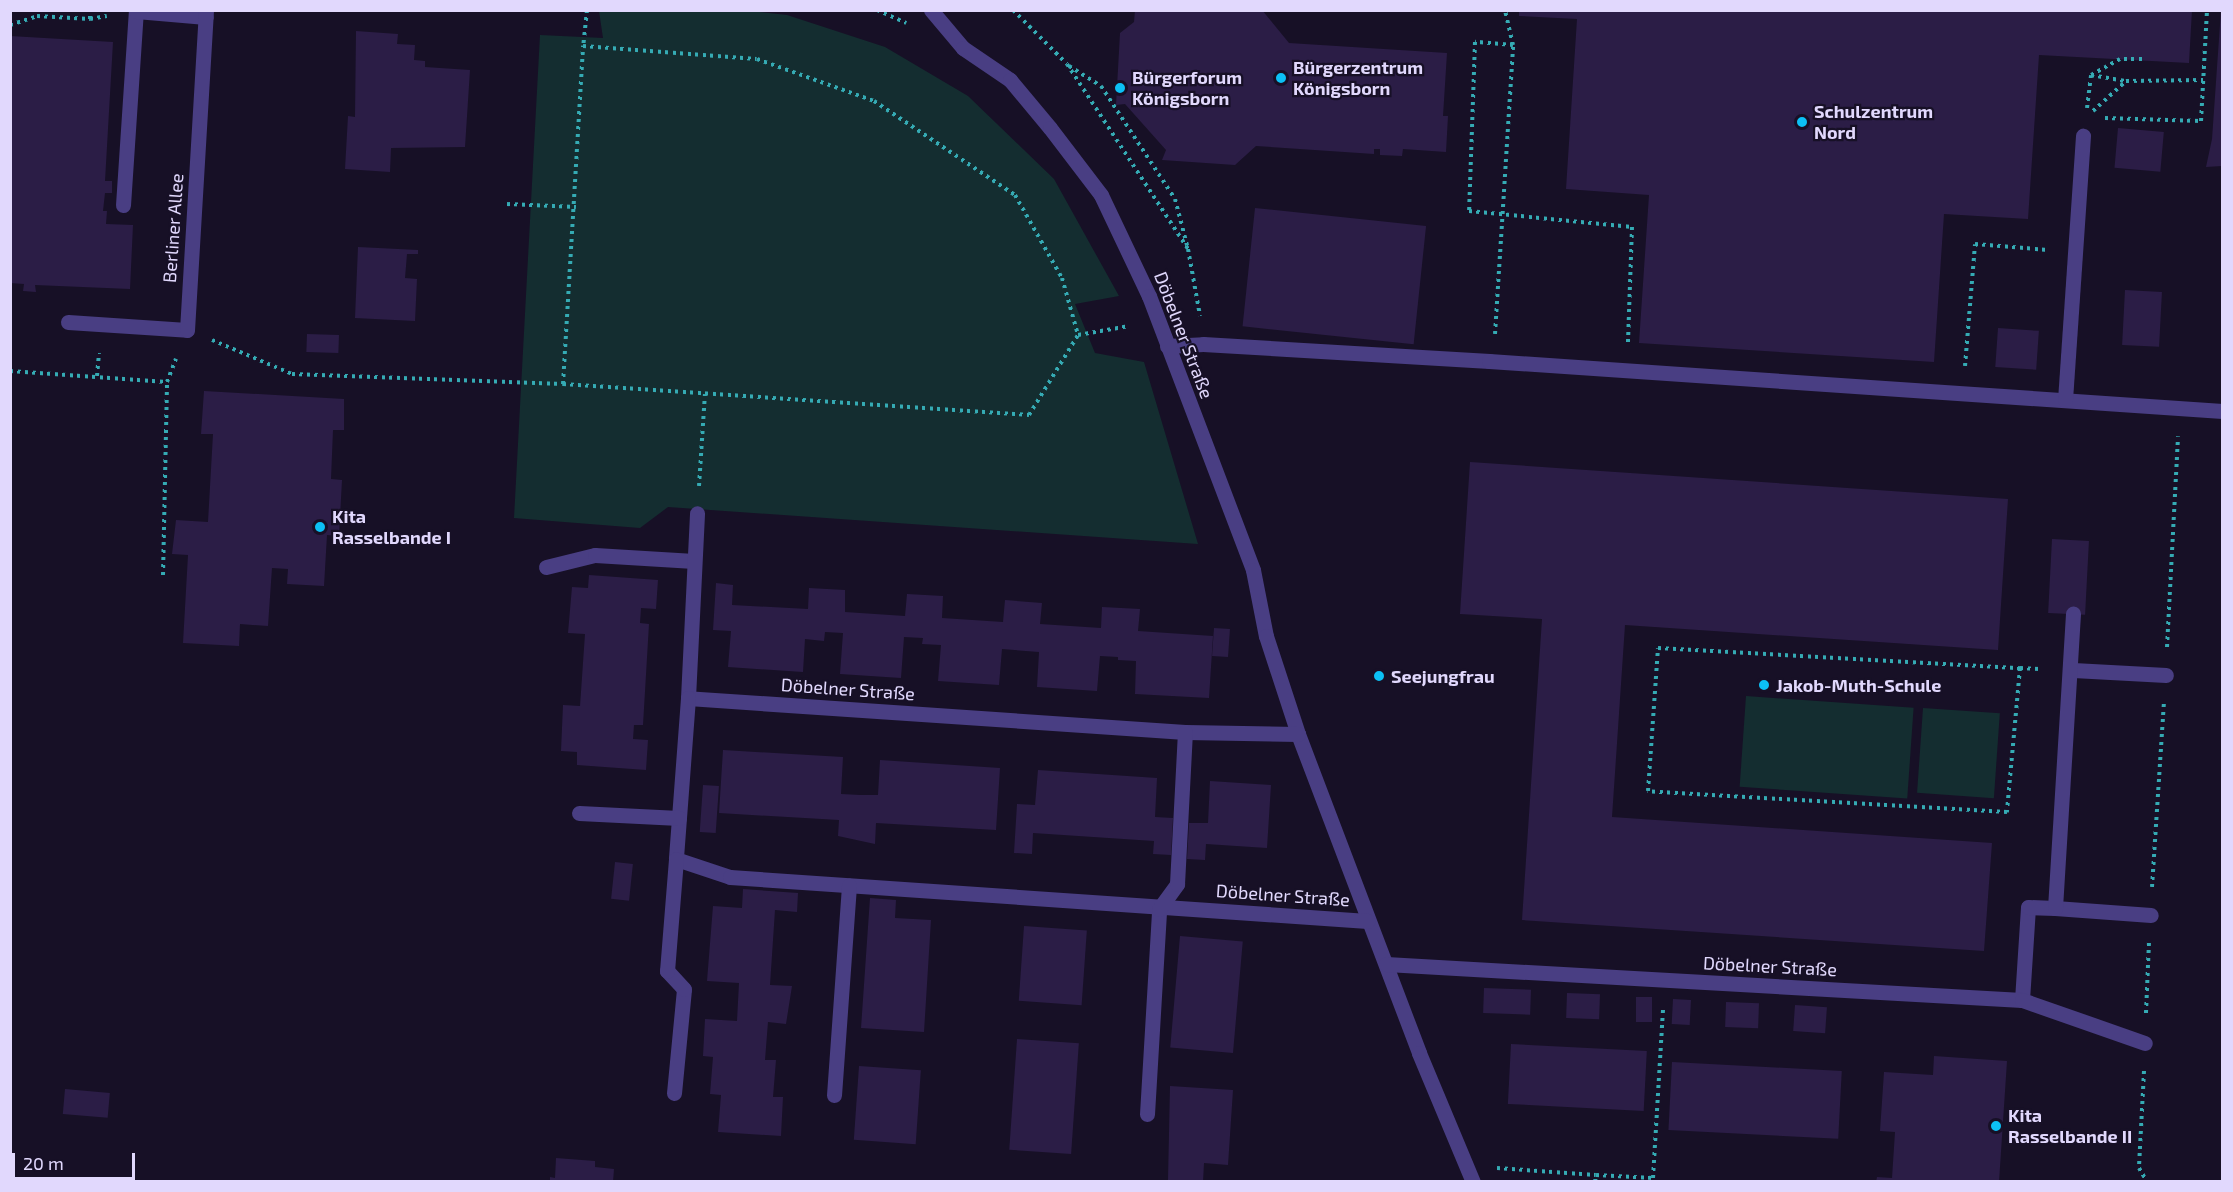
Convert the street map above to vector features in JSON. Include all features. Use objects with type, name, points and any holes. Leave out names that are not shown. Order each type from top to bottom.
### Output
[{"type":"street","name":"Döbelner Straße","points":[[931,10],[963,48],[1010,80],[1101,195],[1159,321],[1253,570],[1266,636],[1298,734],[1367,921],[1470,1174]]},
{"type":"street","points":[[123,206],[136,11],[206,14]]},
{"type":"street","name":"Berliner Allee","points":[[187,330],[206,14]]},
{"type":"street","points":[[2065,400],[2083,136]]},
{"type":"street","points":[[68,322],[187,330]]},
{"type":"street","points":[[1167,346],[1203,344],[1489,361],[2223,411]]},
{"type":"street","points":[[674,1093],[684,989],[667,971],[688,698],[697,513]]},
{"type":"street","points":[[546,567],[595,555],[694,561]]},
{"type":"street","points":[[2055,908],[2073,670],[2073,614]]},
{"type":"street","points":[[2073,670],[2166,675]]},
{"type":"street","name":"Döbelner Straße","points":[[688,698],[1185,732],[1298,734]]},
{"type":"street","points":[[1147,1114],[1159,909],[1177,884],[1185,732]]},
{"type":"street","points":[[579,813],[679,818]]},
{"type":"street","name":"Döbelner Straße","points":[[676,859],[730,877],[1159,909],[1245,910],[1367,921]]},
{"type":"street","points":[[834,1095],[849,886]]},
{"type":"street","points":[[2022,1000],[2028,907],[2151,915]]},
{"type":"street","name":"Döbelner Straße","points":[[1386,964],[2022,1000],[2145,1043]]},
{"type":"path","points":[[10,25],[36,16],[90,19],[90,10]]},
{"type":"path","points":[[563,384],[576,207],[586,10]]},
{"type":"path","points":[[1013,10],[1067,64],[1188,249]]},
{"type":"path","points":[[1489,361],[1493,350],[1504,213],[1513,45],[1505,10]]},
{"type":"path","points":[[2085,117],[2201,121],[2207,10]]},
{"type":"path","points":[[1513,45],[1475,42],[1469,211],[1632,227],[1626,372]]},
{"type":"path","points":[[163,575],[167,382],[187,330],[292,374],[563,384],[1029,415],[1078,335],[1062,278],[1015,195],[874,101],[757,59],[583,46]]},
{"type":"path","points":[[2091,75],[2120,59],[2142,59]]},
{"type":"path","points":[[1067,64],[1101,86],[1175,199],[1188,249],[1203,344]]},
{"type":"path","points":[[2091,75],[2126,81],[2203,80]]},
{"type":"path","points":[[2085,117],[2091,75]]},
{"type":"path","points":[[2085,117],[2126,81]]},
{"type":"path","points":[[507,204],[576,207]]},
{"type":"path","points":[[1962,394],[1975,244],[2074,252]]},
{"type":"path","points":[[1078,335],[1159,321]]},
{"type":"path","points":[[10,371],[167,382]]},
{"type":"path","points":[[697,513],[705,394]]},
{"type":"path","points":[[2147,1182],[2139,1168],[2179,408]]},
{"type":"path","points":[[2020,668],[2007,812],[1648,791],[1658,648],[2073,670]]},
{"type":"path","points":[[1470,1174],[1653,1178],[1665,979]]},
{"type":"path","points":[[1595,1182],[1596,1175]]},
{"type":"green space","points":[[742,10],[787,15],[885,47],[968,96],[1054,179],[1119,296],[1075,304],[1095,353],[1144,362],[1198,544],[668,507],[640,528],[514,518],[540,35],[603,38],[599,11]]},
{"type":"green space","points":[[1746,696],[1914,708],[1907,798],[1740,787]]},
{"type":"green space","points":[[1923,708],[2000,713],[1994,798],[1917,793]]},
{"type":"building","name":"Bürgerzentrum Königsborn","points":[[1135,10],[1262,10],[1289,43],[1447,53],[1443,116],[1448,116],[1446,152],[1403,149],[1402,156],[1380,155],[1380,149],[1374,149],[1374,154],[1256,146],[1235,165],[1162,160],[1166,150],[1125,104],[1116,105],[1120,33],[1134,22]]},
{"type":"building","name":"Schulzentrum Nord","points":[[1519,10],[2192,10],[2189,63],[2039,55],[2028,219],[1944,214],[1934,362],[1639,343],[1649,195],[1566,189],[1577,19],[1519,16]]},
{"type":"building","points":[[2221,10],[2222,166],[2206,167],[2212,139]]},
{"type":"building","points":[[356,31],[398,34],[397,44],[415,45],[414,60],[425,61],[425,67],[470,70],[465,147],[391,148],[390,172],[345,169],[348,116],[355,117]]},
{"type":"building","points":[[10,36],[113,42],[105,181],[112,181],[112,193],[105,193],[103,211],[107,211],[106,224],[133,225],[130,289],[35,285],[36,292],[23,291],[24,284],[10,283]]},
{"type":"building","points":[[2118,128],[2164,132],[2160,172],[2115,168]]},
{"type":"building","points":[[1255,208],[1426,226],[1414,344],[1243,326]]},
{"type":"building","points":[[358,247],[418,250],[418,254],[407,254],[405,278],[417,279],[415,321],[355,318]]},
{"type":"building","points":[[2125,290],[2162,292],[2159,347],[2122,345]]},
{"type":"building","points":[[1998,328],[2039,331],[2036,370],[1995,367]]},
{"type":"building","points":[[307,334],[339,335],[338,353],[306,352]]},
{"type":"building","points":[[204,391],[344,399],[344,430],[333,430],[331,479],[342,480],[339,536],[327,535],[324,586],[287,584],[288,569],[272,568],[268,626],[240,624],[239,646],[183,643],[188,555],[172,554],[176,520],[208,522],[213,434],[201,434]]},
{"type":"building","points":[[1470,462],[2008,499],[1998,650],[1625,625],[1612,817],[1992,843],[1984,951],[1522,920],[1542,619],[1460,614]]},
{"type":"building","points":[[2052,539],[2089,541],[2085,615],[2048,613]]},
{"type":"building","points":[[589,575],[658,580],[656,609],[641,608],[640,623],[649,624],[643,725],[634,725],[633,739],[648,740],[646,770],[577,765],[577,752],[561,751],[563,705],[580,706],[585,634],[568,633],[572,587],[588,588]]},
{"type":"building","points":[[716,583],[733,585],[732,605],[808,609],[809,588],[845,590],[845,612],[905,616],[907,594],[943,596],[942,618],[1003,622],[1005,600],[1042,603],[1040,624],[1101,628],[1102,607],[1140,609],[1138,631],[1213,636],[1209,698],[1135,694],[1136,661],[1118,660],[1118,657],[1100,656],[1097,691],[1037,687],[1039,652],[1002,649],[999,685],[938,681],[941,645],[922,644],[923,638],[904,637],[901,678],[840,674],[843,633],[825,632],[824,641],[805,639],[803,672],[728,667],[731,631],[713,630]]},
{"type":"building","points":[[1214,628],[1230,629],[1228,657],[1212,656]]},
{"type":"building","points":[[723,750],[843,757],[841,794],[878,795],[880,760],[1000,768],[996,830],[876,823],[875,844],[838,836],[839,820],[719,813]]},
{"type":"building","points":[[1038,770],[1157,778],[1155,817],[1173,818],[1171,855],[1153,854],[1154,841],[1033,833],[1032,854],[1014,853],[1017,804],[1035,805]]},
{"type":"building","points":[[1210,781],[1271,785],[1267,848],[1206,844],[1205,860],[1187,859],[1189,823],[1208,823]]},
{"type":"building","points":[[703,785],[719,786],[716,833],[700,832]]},
{"type":"building","points":[[615,862],[633,864],[629,901],[611,899]]},
{"type":"building","points":[[743,889],[798,893],[797,912],[775,910],[770,985],[792,986],[786,1024],[768,1022],[765,1060],[776,1060],[773,1097],[783,1097],[781,1136],[718,1132],[721,1095],[710,1094],[713,1057],[703,1056],[705,1019],[737,1021],[739,983],[707,981],[713,906],[742,908]]},
{"type":"building","points":[[870,898],[896,900],[895,918],[931,920],[924,1032],[861,1028]]},
{"type":"building","points":[[1024,926],[1087,930],[1082,1005],[1019,1001]]},
{"type":"building","points":[[1180,936],[1243,941],[1233,1053],[1170,1048]]},
{"type":"building","points":[[1484,988],[1531,990],[1530,1015],[1483,1013]]},
{"type":"building","points":[[1567,993],[1600,994],[1599,1019],[1566,1018]]},
{"type":"building","points":[[1636,997],[1652,997],[1652,1022],[1636,1022]]},
{"type":"building","points":[[1673,999],[1691,1000],[1690,1025],[1672,1024]]},
{"type":"building","points":[[1726,1002],[1759,1003],[1758,1028],[1725,1027]]},
{"type":"building","points":[[1795,1005],[1827,1007],[1825,1033],[1793,1031]]},
{"type":"building","points":[[1017,1039],[1079,1043],[1071,1154],[1009,1150]]},
{"type":"building","points":[[1511,1044],[1647,1051],[1644,1111],[1508,1104]]},
{"type":"building","points":[[1934,1056],[2007,1061],[1999,1182],[1876,1182],[1877,1177],[1892,1178],[1895,1132],[1880,1131],[1884,1072],[1933,1075]]},
{"type":"building","points":[[1672,1062],[1842,1071],[1838,1139],[1668,1130]]},
{"type":"building","points":[[859,1066],[921,1070],[916,1144],[854,1140]]},
{"type":"building","points":[[1170,1086],[1233,1090],[1228,1165],[1204,1163],[1203,1182],[1168,1180]]},
{"type":"building","points":[[65,1089],[110,1093],[108,1118],[63,1114]]},
{"type":"building","points":[[556,1158],[595,1161],[595,1167],[614,1169],[613,1182],[550,1182],[550,1177],[555,1178]]},
{"type":"place","name":"Bürgerzentrum Königsborn","points":[[1281,78]]},
{"type":"place","name":"Bürgerforum Königsborn","points":[[1120,88]]},
{"type":"place","name":"Schulzentrum Nord","points":[[1802,122]]},
{"type":"place","name":"Kita Rasselbande I","points":[[320,527]]},
{"type":"place","name":"Seejungfrau","points":[[1379,676]]},
{"type":"place","name":"Jakob-Muth-Schule","points":[[1764,685]]},
{"type":"place","name":"Kita Rasselbande II","points":[[1996,1126]]}]
